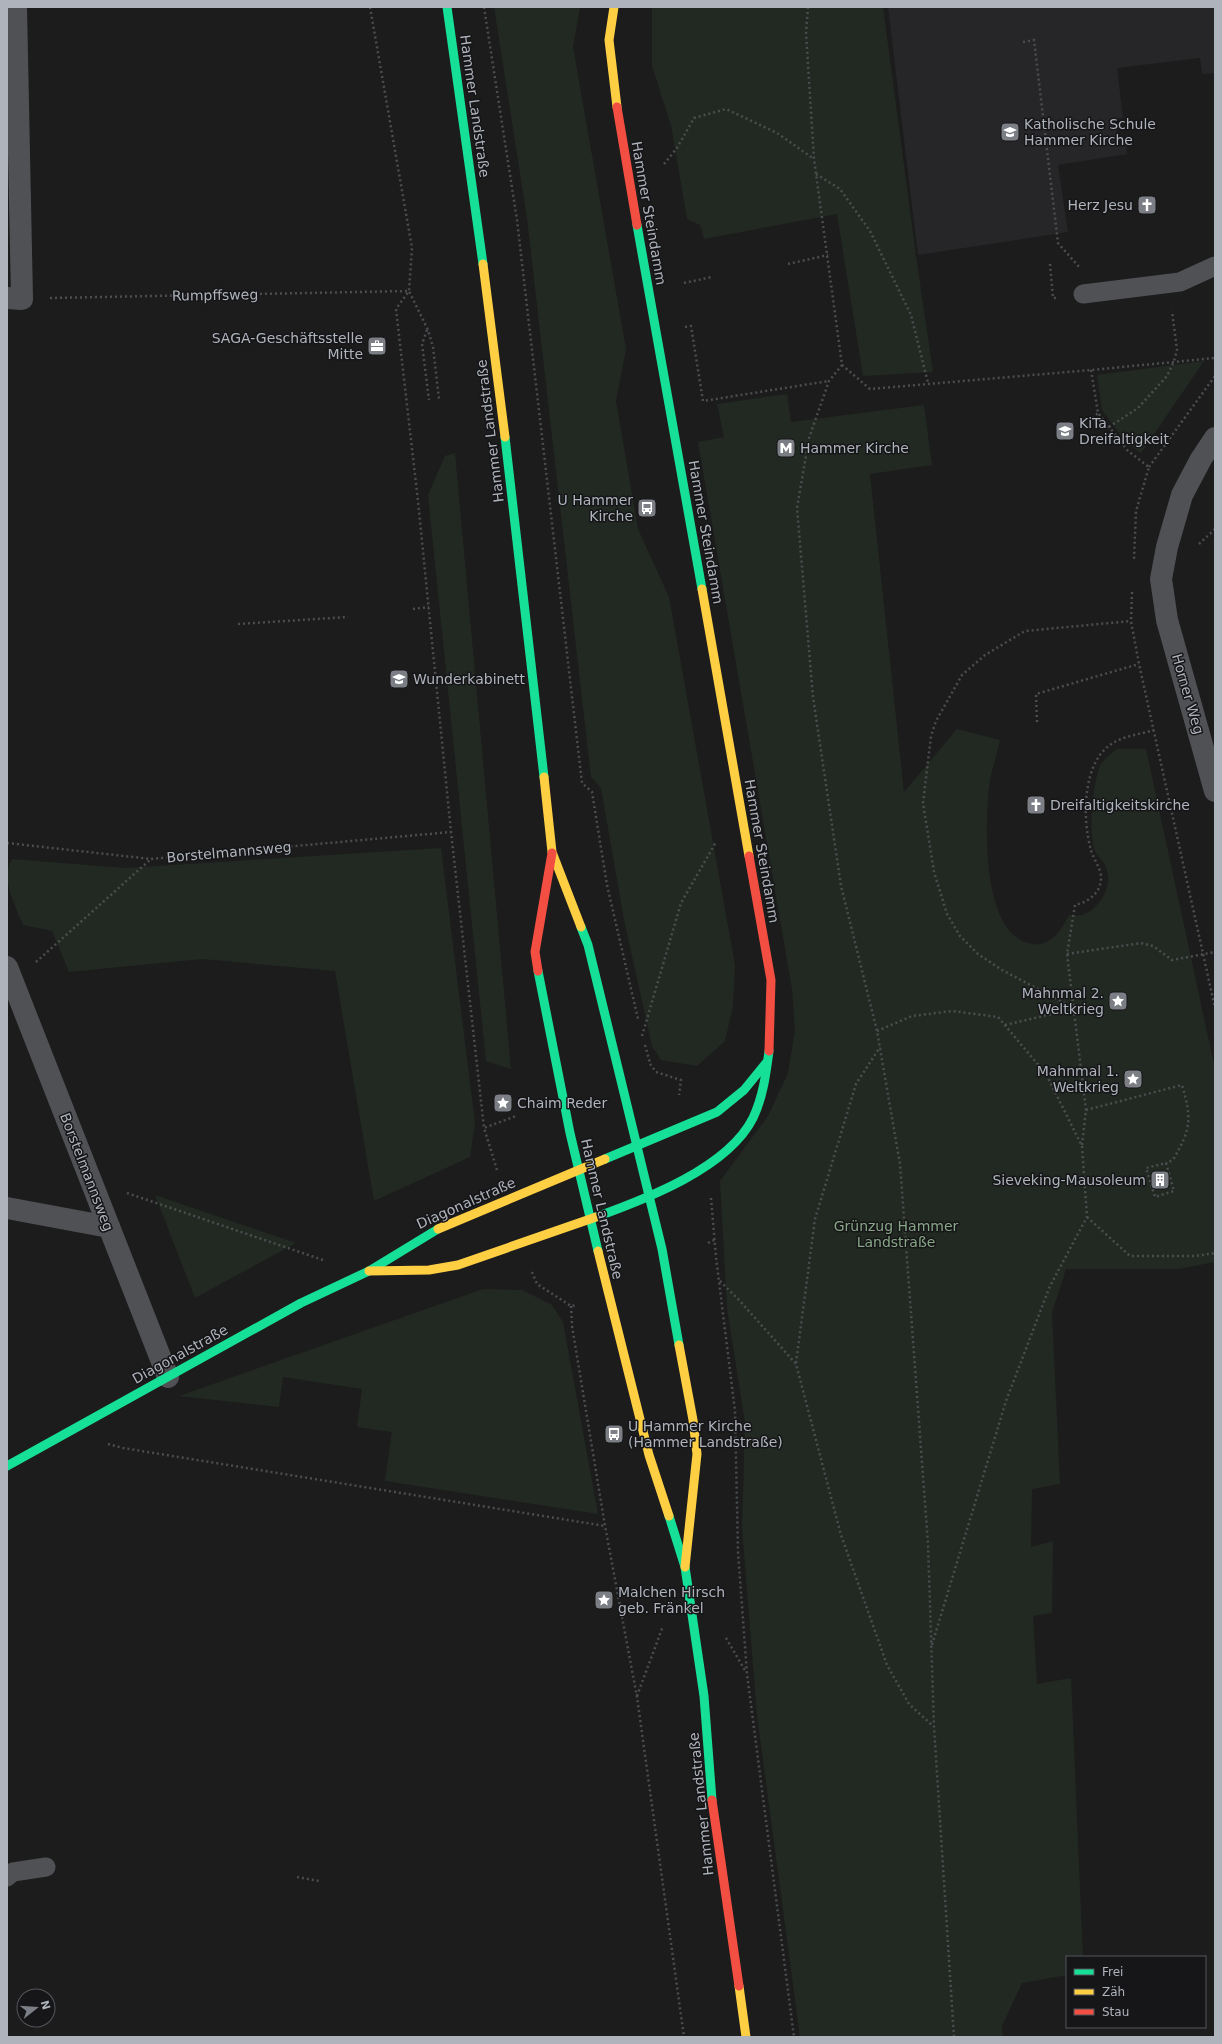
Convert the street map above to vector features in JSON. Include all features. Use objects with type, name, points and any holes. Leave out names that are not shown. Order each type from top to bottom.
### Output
[{"type":"main road","name":"Hammer Landstraße","points":[[447,7],[499,382],[552,852],[588,945],[649,1196],[671,1297],[691,1406],[697,1454],[685,1567]]},
{"type":"main road","name":"Hammer Steindamm","points":[[590,1219],[649,1196],[702,1168],[734,1144],[744,1132],[755,1112],[764,1086],[771,1024],[771,980],[618,117],[609,40],[614,7]]},
{"type":"main road","name":"Hammer Landstraße","points":[[552,852],[535,952],[548,1034],[613,1316],[649,1455],[685,1567],[704,1696],[713,1810],[746,2037]]},
{"type":"main road","points":[[637,1146],[705,1118],[728,1105],[746,1088],[767,1062]]},
{"type":"main road","name":"Diagonalstraße","points":[[7,1466],[67,1431],[301,1303],[369,1271],[430,1232],[578,1169],[637,1146]]},
{"type":"main road","name":"Diagonalstraße","points":[[369,1271],[447,1268],[590,1219]]},
{"type":"street","points":[[14,299],[16,7]]},
{"type":"street","name":"Horner Weg","points":[[1215,438],[1201,459],[1182,495],[1167,547],[1161,579],[1167,620],[1215,791]]},
{"type":"street","name":"Borstelmannsweg","points":[[10,975],[168,1377]]},
{"type":"street","points":[[7,1208],[109,1227]]},
{"type":"lane","points":[[1089,294],[1180,282],[1215,266]]},
{"type":"lane","points":[[7,1877],[13,1872],[46,1867]]},
{"type":"path","points":[[370,7],[412,248],[409,291],[428,330],[433,347],[439,399]]},
{"type":"path","points":[[484,7],[517,220],[582,783],[592,792],[607,885],[639,1021]]},
{"type":"path","points":[[808,7],[806,33],[814,159],[842,364],[870,389],[1215,358]]},
{"type":"path","points":[[1023,42],[1034,40],[1058,243],[1093,283],[1089,294]]},
{"type":"path","points":[[664,164],[677,148],[694,118],[726,108],[777,133],[814,159]]},
{"type":"path","points":[[816,174],[840,189],[870,231],[911,315],[928,383]]},
{"type":"path","points":[[788,264],[828,255]]},
{"type":"path","points":[[1050,264],[1053,298]]},
{"type":"path","points":[[684,283],[712,277]]},
{"type":"path","points":[[1109,426],[1138,408],[1167,376],[1174,361],[1177,350],[1169,283]]},
{"type":"path","name":"Rumpffsweg","points":[[14,299],[409,291]]},
{"type":"path","points":[[409,291],[396,309],[484,1128],[497,1170]]},
{"type":"path","points":[[428,330],[422,344],[429,400]]},
{"type":"path","points":[[842,364],[830,381],[808,438],[797,508],[813,697],[840,878],[877,1032],[900,1164],[928,1544],[934,1727],[954,2037]]},
{"type":"path","points":[[1148,467],[1215,376]]},
{"type":"path","points":[[704,401],[830,381]]},
{"type":"path","points":[[1085,425],[1098,413]]},
{"type":"path","points":[[413,609],[429,607]]},
{"type":"path","points":[[238,624],[348,617]]},
{"type":"path","points":[[1074,1008],[1002,970],[978,954],[960,936],[947,914],[934,872],[923,803],[931,736],[936,721],[962,675],[985,655],[1025,631],[1131,621]]},
{"type":"path","points":[[1037,722],[1036,694],[1139,664]]},
{"type":"path","points":[[931,1650],[1006,1401],[1050,1286],[1087,1217],[1082,1146],[1086,1110],[1067,954],[1075,905],[1083,903],[1093,897],[1099,889],[1101,876],[1091,850],[1086,824],[1091,772],[1098,755],[1113,742],[1154,730]]},
{"type":"path","name":"Borstelmannsweg","points":[[7,843],[151,858],[451,832]]},
{"type":"path","points":[[642,1036],[681,903],[716,841]]},
{"type":"path","points":[[10,975],[151,858]]},
{"type":"path","points":[[1067,954],[1141,943],[1153,946],[1172,960],[1215,952]]},
{"type":"path","points":[[1006,1025],[1074,1008]]},
{"type":"path","points":[[877,1032],[912,1016],[952,1011],[998,1017],[1046,1074],[1082,1146]]},
{"type":"path","points":[[641,1029],[650,1064],[656,1072],[681,1080],[680,1095]]},
{"type":"path","points":[[880,1047],[856,1084],[815,1219],[796,1364],[841,1535],[888,1665],[909,1704],[934,1727]]},
{"type":"path","points":[[645,1065],[650,1064]]},
{"type":"path","points":[[1086,1110],[1182,1085],[1188,1105],[1190,1123],[1173,1160],[1146,1168],[1154,1197],[1174,1191],[1166,1163]]},
{"type":"path","points":[[484,1128],[516,1116]]},
{"type":"path","points":[[91,1181],[326,1260]]},
{"type":"path","points":[[711,1198],[714,1240],[736,1411],[738,1552],[747,1674],[794,2037]]},
{"type":"path","points":[[1087,1217],[1130,1256],[1196,1256],[1215,1254]]},
{"type":"path","points":[[708,1243],[714,1240]]},
{"type":"path","points":[[532,1272],[537,1284],[571,1306],[577,1305]]},
{"type":"path","points":[[719,1280],[740,1300],[796,1364]]},
{"type":"path","points":[[571,1306],[572,1326],[605,1526],[637,1697],[684,2037]]},
{"type":"path","points":[[67,1431],[123,1448],[605,1526]]},
{"type":"path","points":[[637,1697],[664,1625]]},
{"type":"path","points":[[297,1877],[319,1881]]},
{"type":"shaded area","name":"Katholische Schule Hammer Kirche","points":[[888,7],[1215,7],[1215,73],[1202,74],[1200,58],[1117,68],[1123,118],[1115,119],[1119,146],[1126,146],[1127,154],[1058,165],[1068,232],[918,255]]},
{"type":"green space","points":[[494,7],[580,7],[573,47],[626,349],[616,401],[638,529],[669,597],[735,965],[733,1006],[725,1041],[697,1066],[661,1060],[652,1046],[624,920],[601,788],[591,777],[527,218]]},
{"type":"green space","points":[[652,7],[883,7],[933,372],[863,376],[837,214],[704,239],[700,225],[687,219],[671,125],[652,66]]},
{"type":"green space","points":[[1204,361],[1141,453],[1126,442],[1102,410],[1097,375]]},
{"type":"green space","name":"Grünzug Hammer Landstraße","points":[[787,394],[791,422],[924,405],[932,465],[870,474],[904,792],[957,729],[1000,740],[989,787],[987,826],[987,851],[995,901],[1003,921],[1015,937],[1032,944],[1045,943],[1055,936],[1069,915],[1088,913],[1093,909],[1102,899],[1107,887],[1107,870],[1095,851],[1092,833],[1092,807],[1098,771],[1101,764],[1117,749],[1146,749],[1215,1069],[1215,1262],[1179,1269],[1066,1269],[1052,1313],[1060,1484],[1032,1489],[1031,1547],[1053,1541],[1052,1613],[1033,1616],[1037,1684],[1071,1678],[1083,1956],[1066,1956],[1066,1975],[1022,1983],[1002,2026],[1003,2037],[800,2037],[757,1715],[742,1528],[745,1422],[727,1308],[720,1181],[768,1116],[788,1073],[795,1031],[792,989],[698,442],[724,437],[717,404]]},
{"type":"green space","points":[[455,453],[511,1069],[486,1061],[428,495],[445,456]]},
{"type":"green space","points":[[441,848],[475,1123],[470,1157],[374,1201],[335,971],[202,959],[69,972],[52,931],[23,925],[13,901],[8,883],[9,867],[12,859],[126,868]]},
{"type":"green space","points":[[155,1195],[296,1243],[195,1298]]},
{"type":"green space","points":[[483,1289],[522,1290],[552,1305],[563,1322],[598,1514],[385,1481],[392,1432],[357,1427],[362,1389],[283,1377],[279,1407],[179,1396]]},
{"type":"traffic: fast","points":[[447,7],[483,264]]},
{"type":"traffic: fast","points":[[637,225],[702,589]]},
{"type":"traffic: fast","points":[[505,437],[544,777]]},
{"type":"traffic: fast","points":[[581,927],[588,945],[662,1249],[679,1345]]},
{"type":"traffic: fast","points":[[538,971],[570,1133],[598,1251]]},
{"type":"traffic: fast","points":[[596,1217],[638,1201],[684,1180],[706,1167],[725,1152],[741,1136],[753,1118],[762,1094],[769,1051]]},
{"type":"traffic: fast","points":[[605,1159],[717,1112],[744,1090],[766,1063]]},
{"type":"traffic: fast","points":[[7,1466],[301,1303],[369,1271],[438,1229]]},
{"type":"traffic: fast","points":[[669,1516],[685,1567],[704,1696],[712,1800]]},
{"type":"traffic: slow","points":[[614,7],[609,40],[617,107]]},
{"type":"traffic: slow","points":[[483,264],[505,437]]},
{"type":"traffic: slow","points":[[702,589],[749,856]]},
{"type":"traffic: slow","points":[[544,777],[552,852],[581,927]]},
{"type":"traffic: slow","points":[[438,1229],[605,1159]]},
{"type":"traffic: slow","points":[[369,1271],[429,1270],[458,1265],[596,1217]]},
{"type":"traffic: slow","points":[[598,1251],[649,1455],[669,1516]]},
{"type":"traffic: slow","points":[[679,1345],[693,1420],[697,1454],[685,1567]]},
{"type":"traffic: slow","points":[[739,1986],[746,2037]]},
{"type":"traffic: jam","points":[[617,107],[637,225]]},
{"type":"traffic: jam","points":[[538,971],[535,952],[552,853]]},
{"type":"traffic: jam","points":[[749,856],[771,980],[769,1051]]},
{"type":"traffic: jam","points":[[712,1800],[739,1986]]},
{"type":"place","name":"Katholische Schule Hammer Kirche","points":[[1010,132]]},
{"type":"place","name":"Herz Jesu","points":[[1147,205]]},
{"type":"place","name":"SAGA-Geschäftsstelle Mitte","points":[[377,346]]},
{"type":"place","name":"KiTa Dreifaltigkeit","points":[[1065,431]]},
{"type":"place","name":"Hammer Kirche","points":[[786,448]]},
{"type":"place","name":"U Hammer Kirche","points":[[647,508]]},
{"type":"place","name":"Wunderkabinett","points":[[399,679]]},
{"type":"place","name":"Dreifaltigkeitskirche","points":[[1036,805]]},
{"type":"place","name":"Mahnmal 2. Weltkrieg","points":[[1118,1001]]},
{"type":"place","name":"Mahnmal 1. Weltkrieg","points":[[1133,1079]]},
{"type":"place","name":"Chaim Reder","points":[[503,1103]]},
{"type":"place","name":"Sieveking-Mausoleum","points":[[1160,1180]]},
{"type":"place","name":"U Hammer Kirche (Hammer Landstraße)","points":[[614,1434]]},
{"type":"place","name":"Malchen Hirsch geb. Fränkel","points":[[604,1600]]}]
